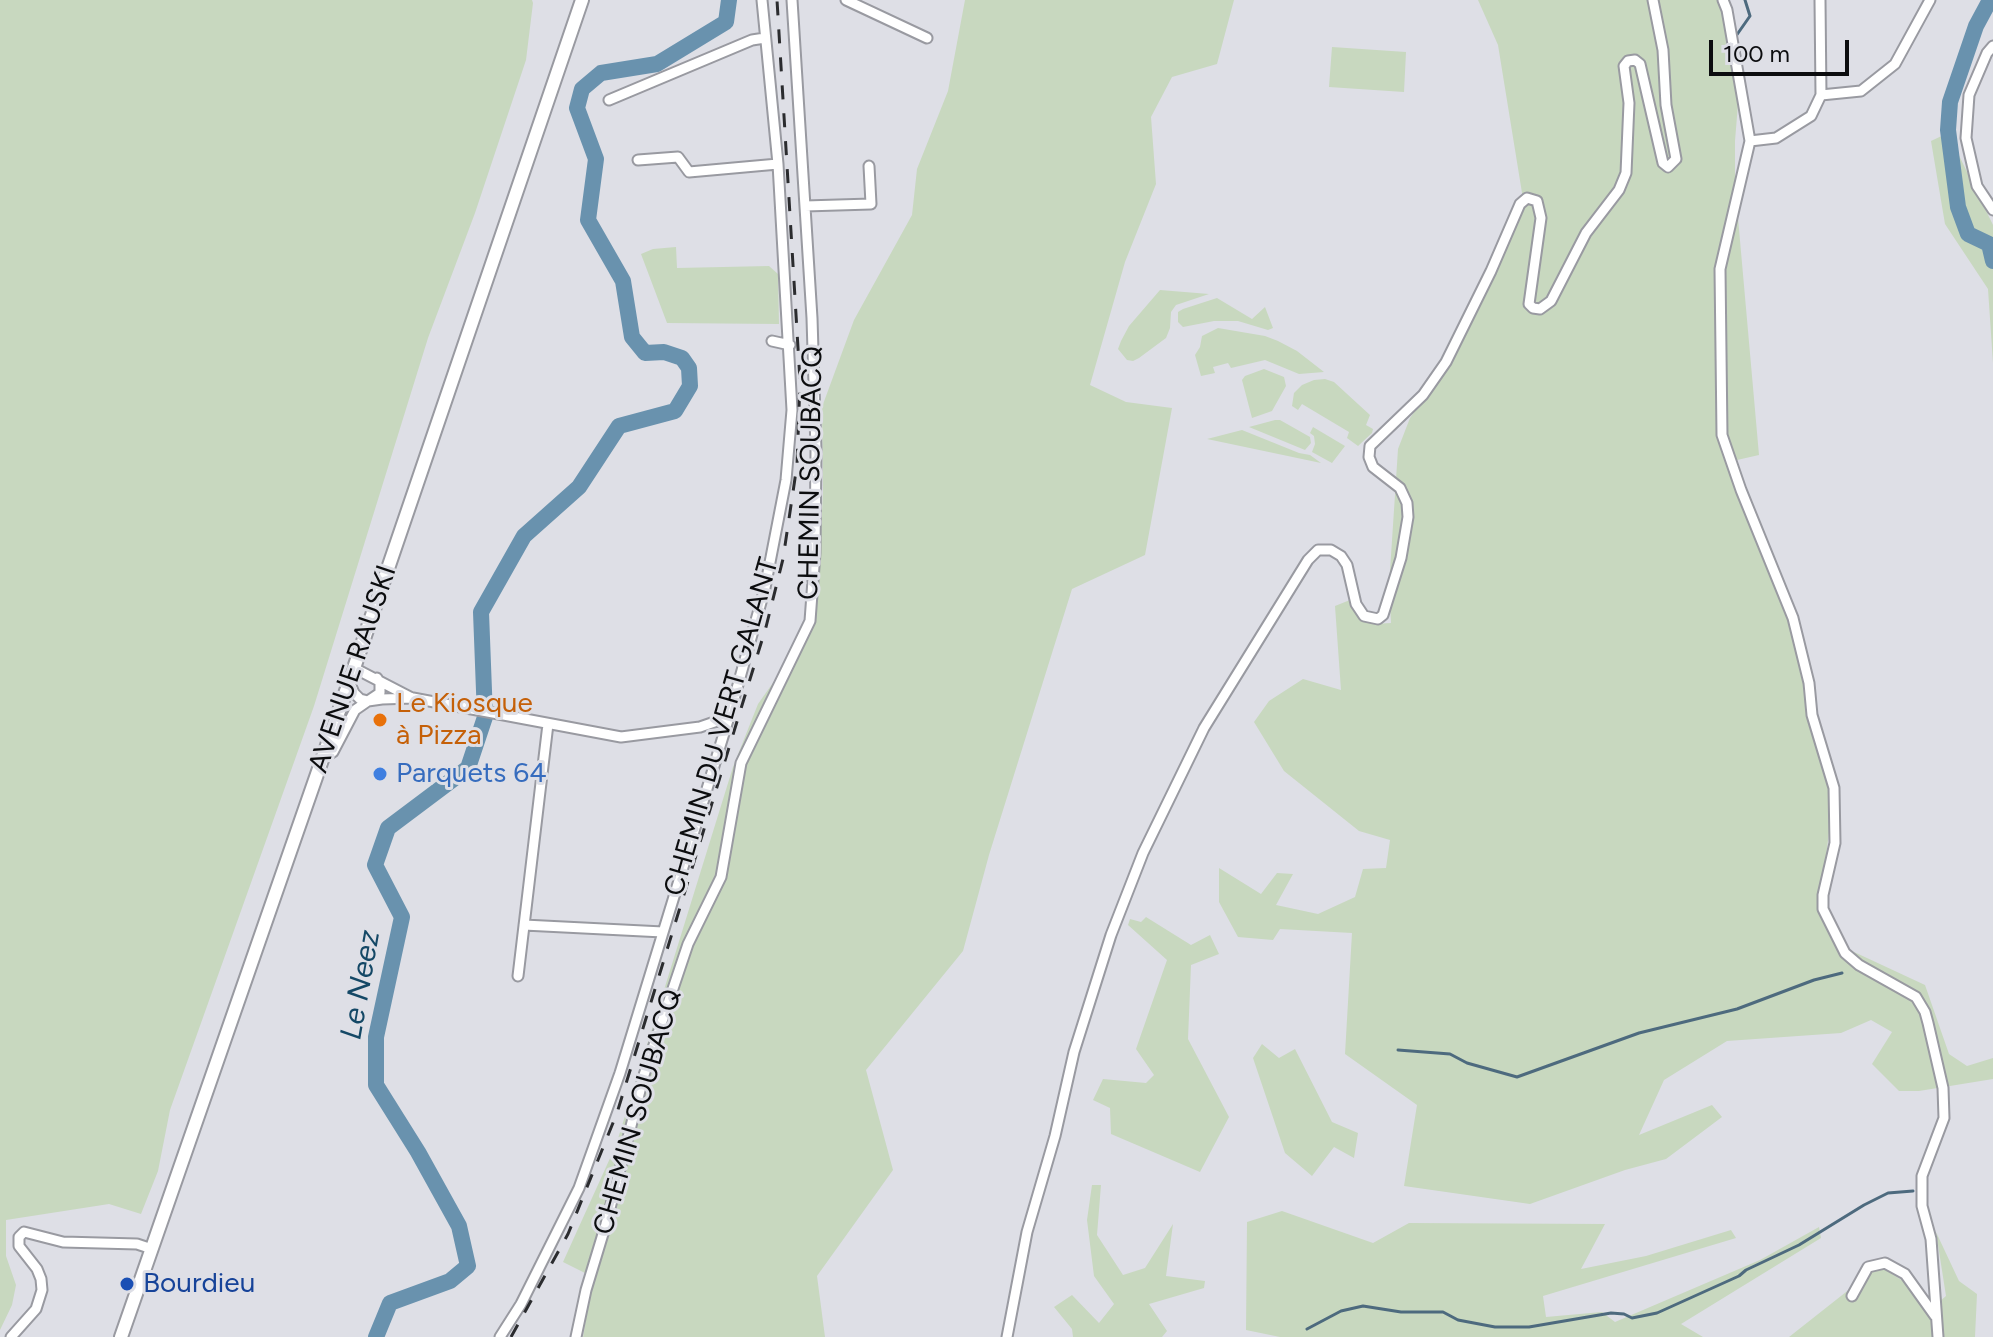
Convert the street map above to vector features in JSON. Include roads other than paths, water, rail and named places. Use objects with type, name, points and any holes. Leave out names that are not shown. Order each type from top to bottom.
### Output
[{"type":"main road","name":"AVENUE RAUSKI","points":[[121,1337],[582,0]]},
{"type":"street","name":"CHEMIN DU VERT GALANT","points":[[500,1337],[521,1304],[579,1188],[620,1073],[729,717],[765,588],[786,480],[792,410],[778,164],[762,0]]},
{"type":"street","name":"CHEMIN SOUBACQ","points":[[576,1337],[644,1075],[688,944],[721,877],[741,763],[810,621],[815,553],[816,450],[792,0]]},
{"type":"street","points":[[846,0],[927,38]]},
{"type":"street","points":[[1007,1337],[1027,1232],[1055,1136],[1074,1052],[1111,935],[1143,853],[1204,728],[1308,560],[1318,550],[1331,550],[1341,556],[1347,565],[1356,604],[1364,616],[1378,619],[1383,615],[1401,558],[1408,517],[1407,503],[1400,488],[1373,467],[1369,457],[1370,446],[1423,395],[1446,362],[1520,204],[1527,198],[1537,201],[1541,218],[1529,304],[1540,309],[1551,301],[1586,233],[1619,190],[1626,173],[1629,103],[1624,66],[1628,61],[1635,60],[1640,64],[1663,163],[1668,167],[1676,159],[1666,105],[1663,50],[1653,0]]},
{"type":"street","points":[[1723,0],[1750,141],[1720,269],[1722,435],[1793,618],[1809,683],[1812,715],[1834,788],[1835,843],[1823,895],[1823,909],[1845,953],[1859,965],[1916,997],[1928,1023],[1943,1088],[1944,1118],[1922,1176],[1922,1206],[1931,1239],[1938,1337]]},
{"type":"street","points":[[1750,141],[1776,138],[1811,116],[1821,95],[1820,0]]},
{"type":"street","points":[[1821,95],[1861,91],[1895,64],[1930,0]]},
{"type":"street","points":[[609,100],[752,40],[765,38]]},
{"type":"street","points":[[1993,46],[1969,95],[1966,138],[1977,186],[1993,210]]},
{"type":"street","points":[[638,160],[678,157],[689,172],[778,164]]},
{"type":"street","points":[[805,206],[871,204],[869,166]]},
{"type":"street","points":[[772,341],[790,345]]},
{"type":"street","points":[[354,668],[413,698]]},
{"type":"street","points":[[323,758],[333,752],[355,710],[380,693],[377,678]]},
{"type":"street","points":[[349,681],[354,693],[368,701],[413,698],[621,737],[700,727],[729,717]]},
{"type":"street","points":[[518,976],[548,724]]},
{"type":"street","points":[[524,925],[663,932]]},
{"type":"street","points":[[11,1337],[36,1309],[42,1290],[37,1269],[19,1246],[19,1237],[24,1232],[63,1242],[137,1244],[152,1249]]},
{"type":"street","points":[[1852,1296],[1868,1267],[1885,1263],[1905,1274],[1937,1319]]},
{"type":"waterway","name":"Le Neez","points":[[376,1337],[390,1303],[450,1281],[468,1266],[459,1226],[376,1085],[376,1037],[402,917],[375,865],[388,828],[468,768],[485,717],[481,612],[524,536],[579,487],[619,426],[675,411],[690,386],[689,368],[682,358],[664,352],[645,353],[632,337],[623,281],[588,220],[596,159],[577,108],[582,89],[601,73],[657,64],[726,22],[729,0]]},
{"type":"waterway","points":[[1736,36],[1750,16],[1745,0]]},
{"type":"waterway","points":[[1990,0],[1976,26],[1950,102],[1948,130],[1958,207],[1968,234],[1989,244],[1993,261]]},
{"type":"waterway","points":[[1398,1050],[1450,1054],[1467,1063],[1517,1077],[1639,1033],[1737,1009],[1814,980],[1842,973]]},
{"type":"waterway","points":[[1307,1329],[1341,1311],[1363,1306],[1401,1312],[1443,1312],[1458,1320],[1495,1327],[1529,1327],[1611,1313],[1632,1318],[1657,1313],[1799,1245],[1888,1193],[1913,1191]]},
{"type":"railway","points":[[511,1337],[568,1234],[617,1113],[766,627],[783,559],[797,465],[800,381],[777,0]]},
{"type":"place","name":"Le Kiosque à Pizza","points":[[380,720]]},
{"type":"place","name":"Parquets 64","points":[[380,774]]},
{"type":"place","name":"Bourdieu","points":[[127,1284]]}]
